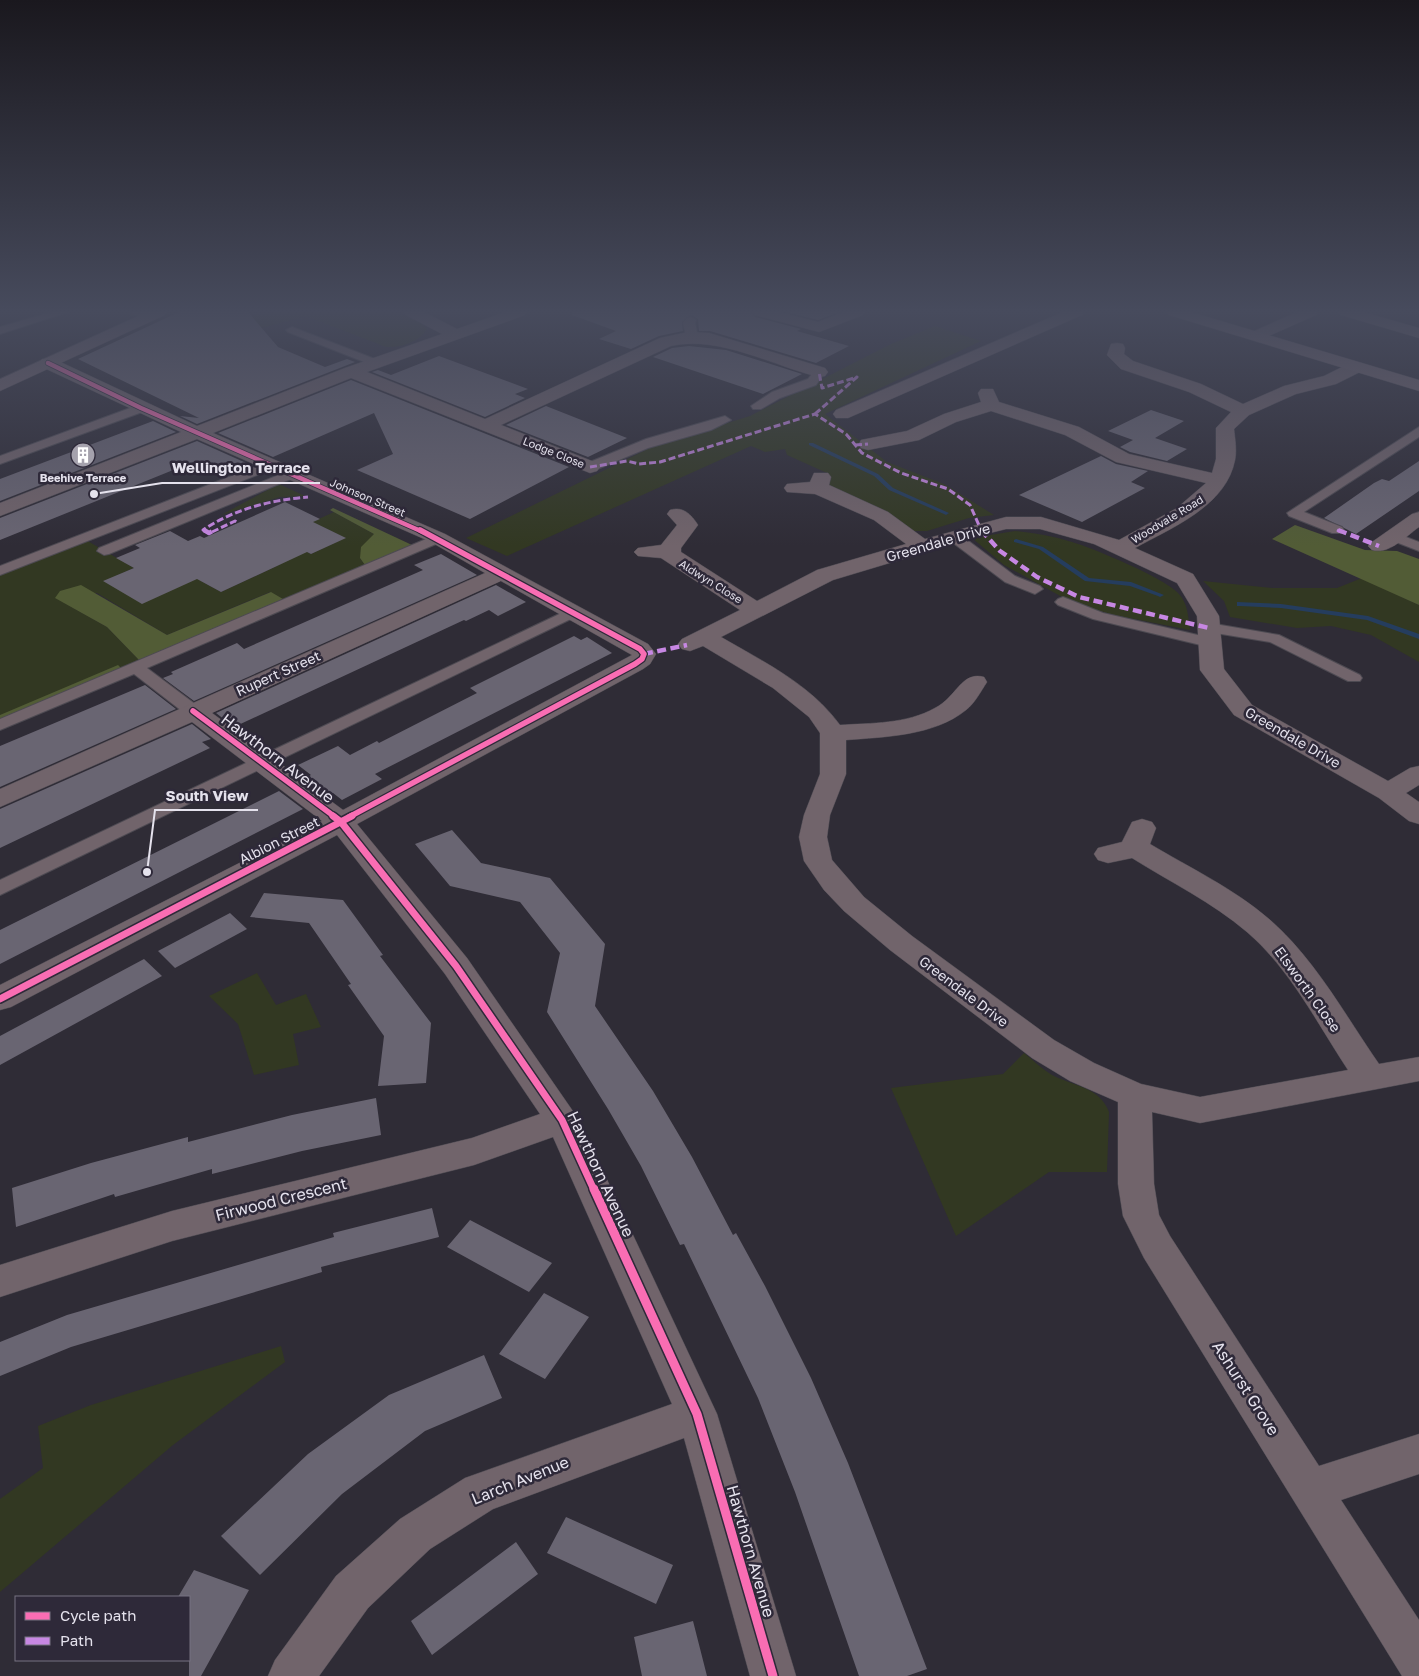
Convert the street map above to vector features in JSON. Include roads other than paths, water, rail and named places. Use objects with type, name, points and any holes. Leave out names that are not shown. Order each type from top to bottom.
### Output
[{"type":"street","name":"Johnson Street","points":[[104,390],[438,538],[502,572],[572,613],[640,648],[644,654]]},
{"type":"street","points":[[0,510],[304,390]]},
{"type":"street","name":"Lodge Close","points":[[397,390],[590,467]]},
{"type":"street","points":[[486,426],[563,390]]},
{"type":"street","points":[[842,414],[897,390]]},
{"type":"street","points":[[1201,390],[1243,411]]},
{"type":"street","name":"Woodvale Road","points":[[1120,548],[1202,500],[1219,480],[1226,460],[1225,428],[1243,411],[1290,390]]},
{"type":"street","points":[[868,444],[912,436],[989,399],[1072,431],[1123,458],[1219,480]]},
{"type":"street","points":[[794,488],[820,482],[881,516],[923,547]]},
{"type":"street","name":"Aldwyn Close","points":[[677,514],[688,525],[670,547],[670,555],[756,610]]},
{"type":"street","points":[[1386,541],[1419,518]]},
{"type":"street","name":"Greendale Drive","points":[[1419,815],[1388,792],[1243,710],[1212,670],[1208,616],[1185,579],[1101,540],[1042,523],[1006,523],[953,536],[923,547],[825,575],[695,641],[789,688],[818,712],[833,734],[833,774],[817,815],[813,838],[818,861],[834,884],[854,904],[901,943],[1043,1049],[1082,1072],[1135,1095],[1200,1110],[1419,1069]]},
{"type":"street","name":"Aldwyn Close","points":[[645,552],[670,551]]},
{"type":"street","name":"Rupert Street","points":[[0,799],[502,572]]},
{"type":"street","name":"Albion Street","points":[[0,999],[341,822],[635,664],[642,659],[644,654]]},
{"type":"street","points":[[833,734],[884,729],[925,720],[956,706],[976,692]]},
{"type":"street","name":"Hawthorn Avenue","points":[[193,711],[341,822],[456,966],[562,1120],[697,1414],[773,1676]]},
{"type":"street","points":[[1388,792],[1419,774]]},
{"type":"street","name":"Elsworth Close","points":[[1128,843],[1231,907],[1270,937],[1292,964],[1370,1077]]},
{"type":"street","name":"Ashurst Grove","points":[[1135,1095],[1134,1152],[1141,1216],[1162,1255],[1419,1661]]},
{"type":"street","name":"Firwood Crescent","points":[[0,1281],[172,1226],[474,1151],[562,1120]]},
{"type":"street","name":"Larch Avenue","points":[[291,1676],[352,1592],[415,1534],[480,1493],[697,1414]]},
{"type":"street","points":[[1310,1490],[1419,1454]]},
{"type":"lane","points":[[757,406],[791,390]]},
{"type":"lane","points":[[0,460],[141,408]]},
{"type":"lane","points":[[590,467],[616,458],[648,443],[690,433],[725,420]]},
{"type":"lane","points":[[1337,530],[1294,513],[1419,431]]},
{"type":"lane","points":[[0,571],[270,465]]},
{"type":"lane","points":[[104,551],[291,474]]},
{"type":"lane","points":[[953,536],[1010,579],[1035,589]]},
{"type":"lane","points":[[0,725],[438,538]]},
{"type":"lane","points":[[1386,541],[1419,547]]},
{"type":"lane","points":[[1063,602],[1098,616],[1209,635],[1272,638],[1292,646],[1354,678]]},
{"type":"lane","points":[[0,888],[572,613]]},
{"type":"lane","points":[[136,668],[193,711]]},
{"type":"waterway","points":[[811,444],[876,475],[891,489],[946,513]]},
{"type":"waterway","points":[[1016,541],[1041,548],[1087,580],[1131,584],[1160,595]]},
{"type":"waterway","points":[[1240,604],[1281,606],[1368,618],[1419,637]]},
{"type":"place","name":"Beehive Terrace","points":[[83,455]]},
{"type":"place","name":"Wellington Terrace","points":[[94,494]]},
{"type":"place","name":"South View","points":[[147,872]]}]
